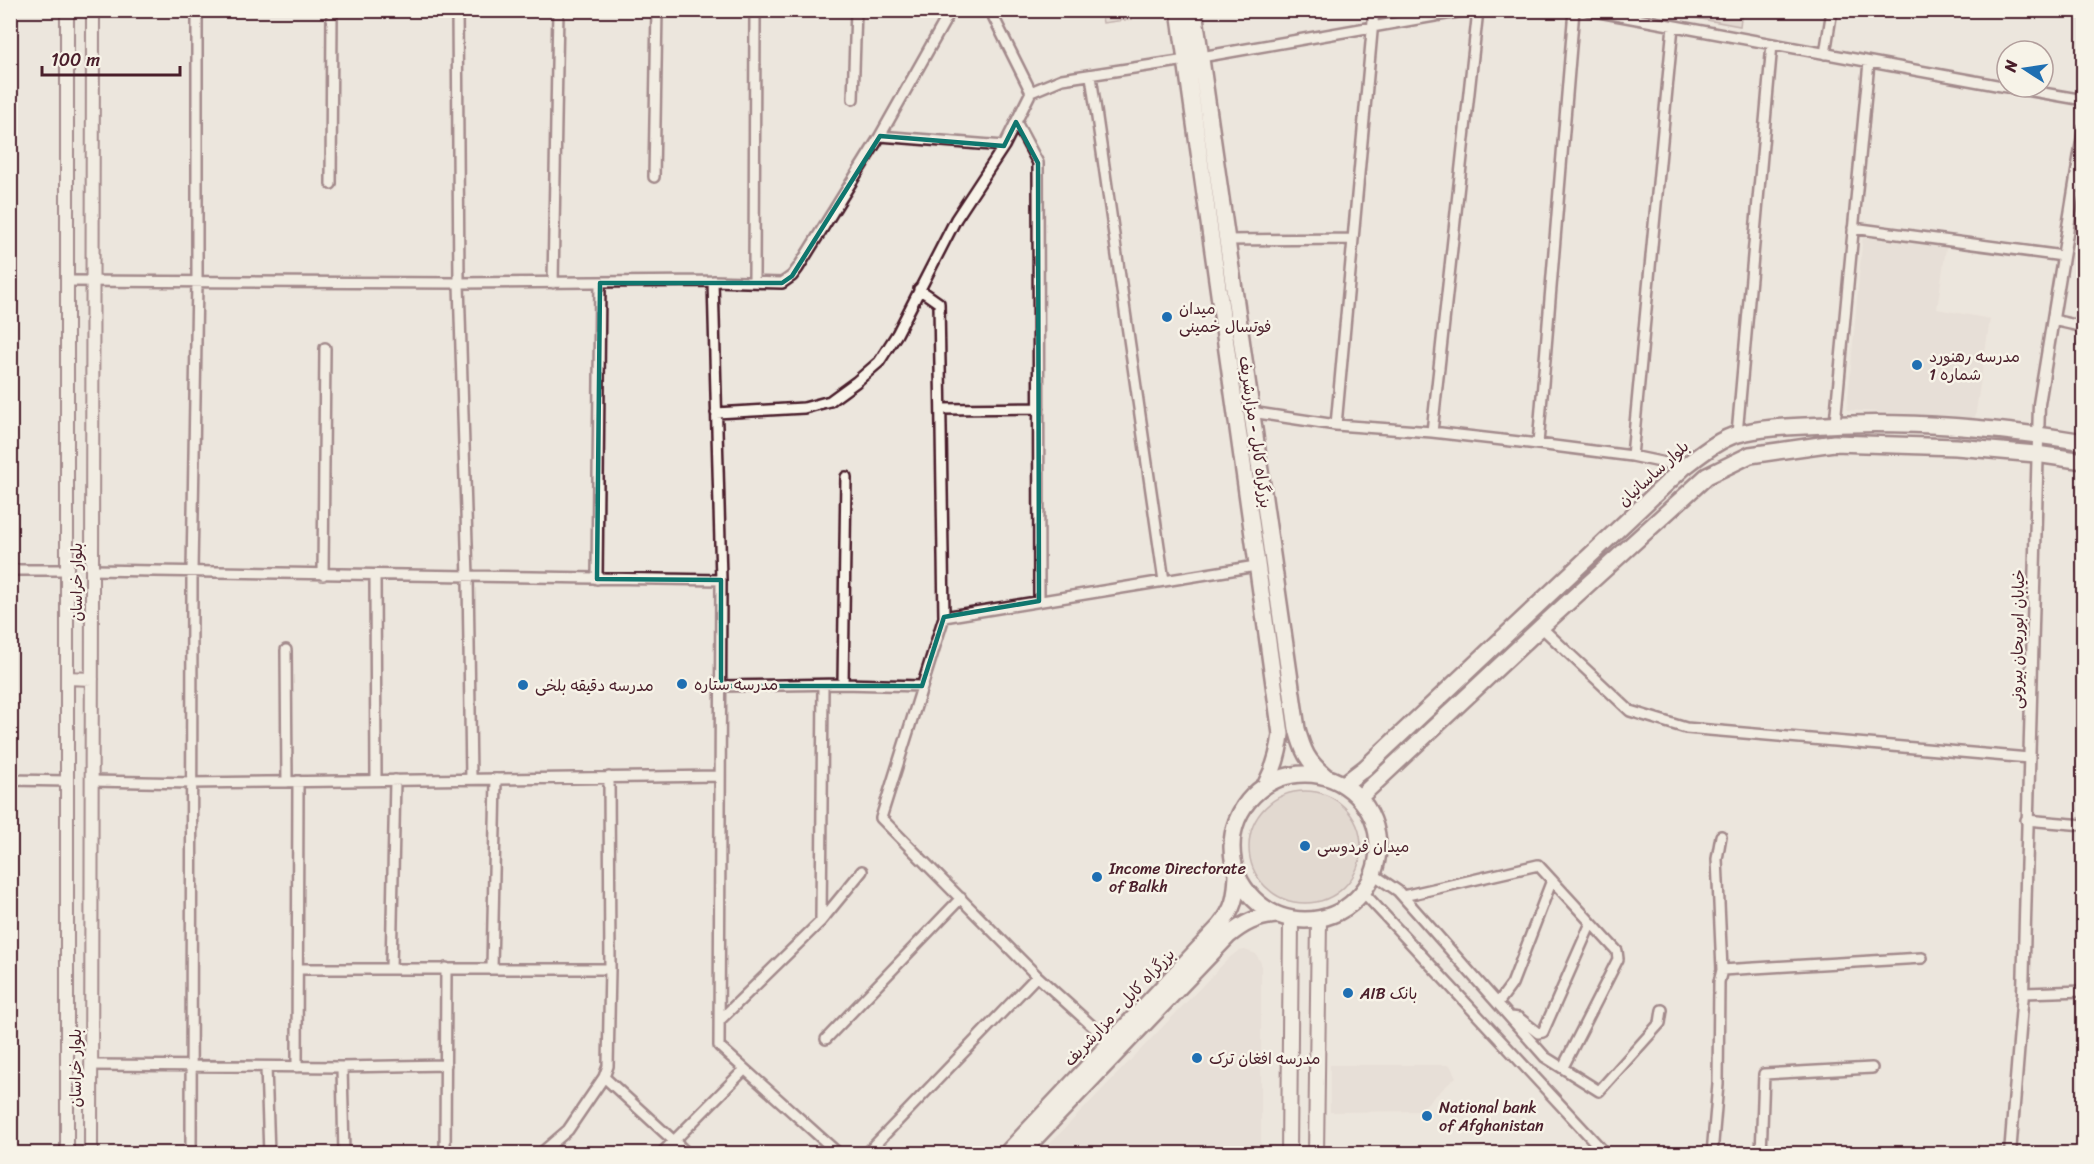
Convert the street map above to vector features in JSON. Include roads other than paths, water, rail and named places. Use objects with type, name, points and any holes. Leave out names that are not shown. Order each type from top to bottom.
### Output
[{"type":"highway","name":"بزرگراه کابل - مزارشریف","points":[[1179,10],[1193,58],[1227,240],[1297,729],[1302,749],[1311,765],[1325,776]]},
{"type":"highway","name":"بزرگراه کابل - مزارشریف","points":[[1194,10],[1193,58],[1256,566],[1281,734],[1277,759],[1266,784]]},
{"type":"highway","name":"بلوار ساسانیان","points":[[1344,784],[1373,760],[1684,467],[1703,453],[1737,434],[1835,423],[1913,424],[2037,434],[2084,442]]},
{"type":"highway","points":[[1360,797],[1541,627],[1707,476],[1750,455],[1834,443],[1956,447],[2084,461]]},
{"type":"highway","points":[[1295,774],[1325,776],[1344,784],[1360,797],[1369,810],[1376,825],[1378,858],[1373,874],[1363,892],[1344,909],[1319,919],[1292,920],[1276,915],[1246,892],[1237,875],[1232,855],[1232,834],[1239,815],[1250,797],[1266,784],[1295,774]]},
{"type":"highway","name":"بزرگراه کابل - مزارشریف","points":[[1020,1154],[1175,983],[1230,914],[1236,896],[1237,875]]},
{"type":"highway","name":"بزرگراه کابل - مزارشریف","points":[[1006,1154],[1111,1042],[1228,936],[1243,923],[1257,917],[1276,915]]},
{"type":"main road","name":"بلوار خراسان","points":[[67,10],[67,1154]]},
{"type":"main road","name":"بلوار خراسان","points":[[91,1154],[93,10]]},
{"type":"main road","points":[[67,678],[92,679]]},
{"type":"main road","points":[[1316,1154],[1319,919]]},
{"type":"main road","points":[[1289,1154],[1292,920]]},
{"type":"street","points":[[191,1154],[192,571],[197,10]]},
{"type":"street","points":[[331,184],[332,10]]},
{"type":"street","points":[[457,10],[459,283],[468,577],[471,779]]},
{"type":"street","points":[[553,283],[558,10]]},
{"type":"street","points":[[654,177],[657,10]]},
{"type":"street","points":[[754,282],[755,10]]},
{"type":"street","points":[[853,99],[856,10]]},
{"type":"street","points":[[67,281],[459,283],[713,281],[782,283],[792,276],[880,136],[951,10]]},
{"type":"street","points":[[990,10],[1031,92]]},
{"type":"street","points":[[1336,425],[1374,10]]},
{"type":"street","points":[[716,413],[804,408],[830,401],[879,362],[897,334],[956,219],[1004,146],[1031,92],[1062,79],[1469,10]]},
{"type":"street","points":[[1432,432],[1478,10]]},
{"type":"street","points":[[1538,444],[1574,10]]},
{"type":"street","points":[[1588,10],[1995,85]]},
{"type":"street","points":[[1826,54],[1832,10]]},
{"type":"street","points":[[1632,456],[1673,26]]},
{"type":"street","points":[[1737,434],[1772,44]]},
{"type":"street","points":[[1835,423],[1869,62]]},
{"type":"street","points":[[1091,75],[1164,581]]},
{"type":"street","points":[[2055,95],[2084,100]]},
{"type":"street","points":[[1016,122],[1038,163],[1039,601]]},
{"type":"street","name":"خیابان ابوریحان بیرونی","points":[[2010,1154],[2023,993],[2039,404],[2084,129]]},
{"type":"street","points":[[880,136],[1004,146]]},
{"type":"street","points":[[1853,228],[2063,256]]},
{"type":"street","points":[[1227,240],[1353,239]]},
{"type":"street","points":[[713,281],[721,580],[719,1046],[839,1154]]},
{"type":"street","points":[[597,579],[600,283]]},
{"type":"street","points":[[919,289],[939,303],[944,617],[881,818],[1037,976],[1111,1042]]},
{"type":"street","points":[[2053,320],[2084,327]]},
{"type":"street","points":[[323,575],[325,348]]},
{"type":"street","points":[[941,409],[1039,408]]},
{"type":"street","points":[[1251,412],[1336,425],[1432,432],[1538,444],[1632,456],[1684,467]]},
{"type":"street","points":[[843,684],[846,477]]},
{"type":"street","points":[[944,617],[1256,566]]},
{"type":"street","points":[[10,570],[67,570]]},
{"type":"street","points":[[92,570],[721,580]]},
{"type":"street","points":[[375,576],[376,780]]},
{"type":"street","points":[[1541,627],[1630,711],[1686,728],[2029,758]]},
{"type":"street","points":[[286,650],[287,782]]},
{"type":"street","points":[[721,686],[843,684],[922,686]]},
{"type":"street","points":[[821,921],[824,686]]},
{"type":"street","points":[[92,781],[192,783],[720,776]]},
{"type":"street","points":[[540,1154],[568,1130],[608,1066],[609,777]]},
{"type":"street","points":[[492,968],[496,779]]},
{"type":"street","points":[[10,780],[67,781]]},
{"type":"street","points":[[391,968],[395,780]]},
{"type":"street","points":[[297,1066],[298,782]]},
{"type":"street","points":[[2026,820],[2084,825]]},
{"type":"street","points":[[1712,1154],[1718,1084],[1719,982],[1722,970],[1718,859],[1721,836]]},
{"type":"street","points":[[1403,896],[1538,865],[1617,951],[1618,959],[1563,1067]]},
{"type":"street","points":[[719,1022],[821,921],[862,871]]},
{"type":"street","points":[[1373,874],[1403,896],[1545,1057],[1599,1091],[1660,1023],[1662,1010]]},
{"type":"street","points":[[1498,1003],[1512,984],[1552,880]]},
{"type":"street","points":[[1363,892],[1606,1154]]},
{"type":"street","points":[[826,1039],[961,898]]},
{"type":"street","points":[[1511,1017],[1519,1018],[1538,1033],[1543,1032],[1591,923]]},
{"type":"street","points":[[1722,970],[1922,958]]},
{"type":"street","points":[[445,1154],[446,968]]},
{"type":"street","points":[[298,969],[610,969]]},
{"type":"street","points":[[866,1154],[1037,976]]},
{"type":"street","points":[[2023,993],[2084,991]]},
{"type":"street","points":[[91,1065],[266,1067],[446,1065]]},
{"type":"street","points":[[266,1067],[269,1154]]},
{"type":"street","points":[[342,1067],[344,1154]]},
{"type":"street","points":[[1761,1154],[1764,1074],[1872,1068]]},
{"type":"street","points":[[661,1154],[744,1070]]},
{"type":"street","points":[[603,1077],[688,1154]]},
{"type":"place","name":"میدان فوتسال خمینی","points":[[1167,317]]},
{"type":"place","name":"مدرسه رهنورد شماره 1","points":[[1917,365]]},
{"type":"place","name":"مدرسه ستاره","points":[[682,684]]},
{"type":"place","name":"مدرسه دقيقه بلخى","points":[[523,685]]},
{"type":"place","name":"میدان فردوسی","points":[[1305,846]]},
{"type":"place","name":"Income Directorate of Balkh","points":[[1097,877]]},
{"type":"place","name":"AIB بانک","points":[[1348,993]]},
{"type":"place","name":"مدرسه افغان ترک","points":[[1197,1058]]},
{"type":"place","name":"National bank of Afghanistan","points":[[1427,1116]]}]
